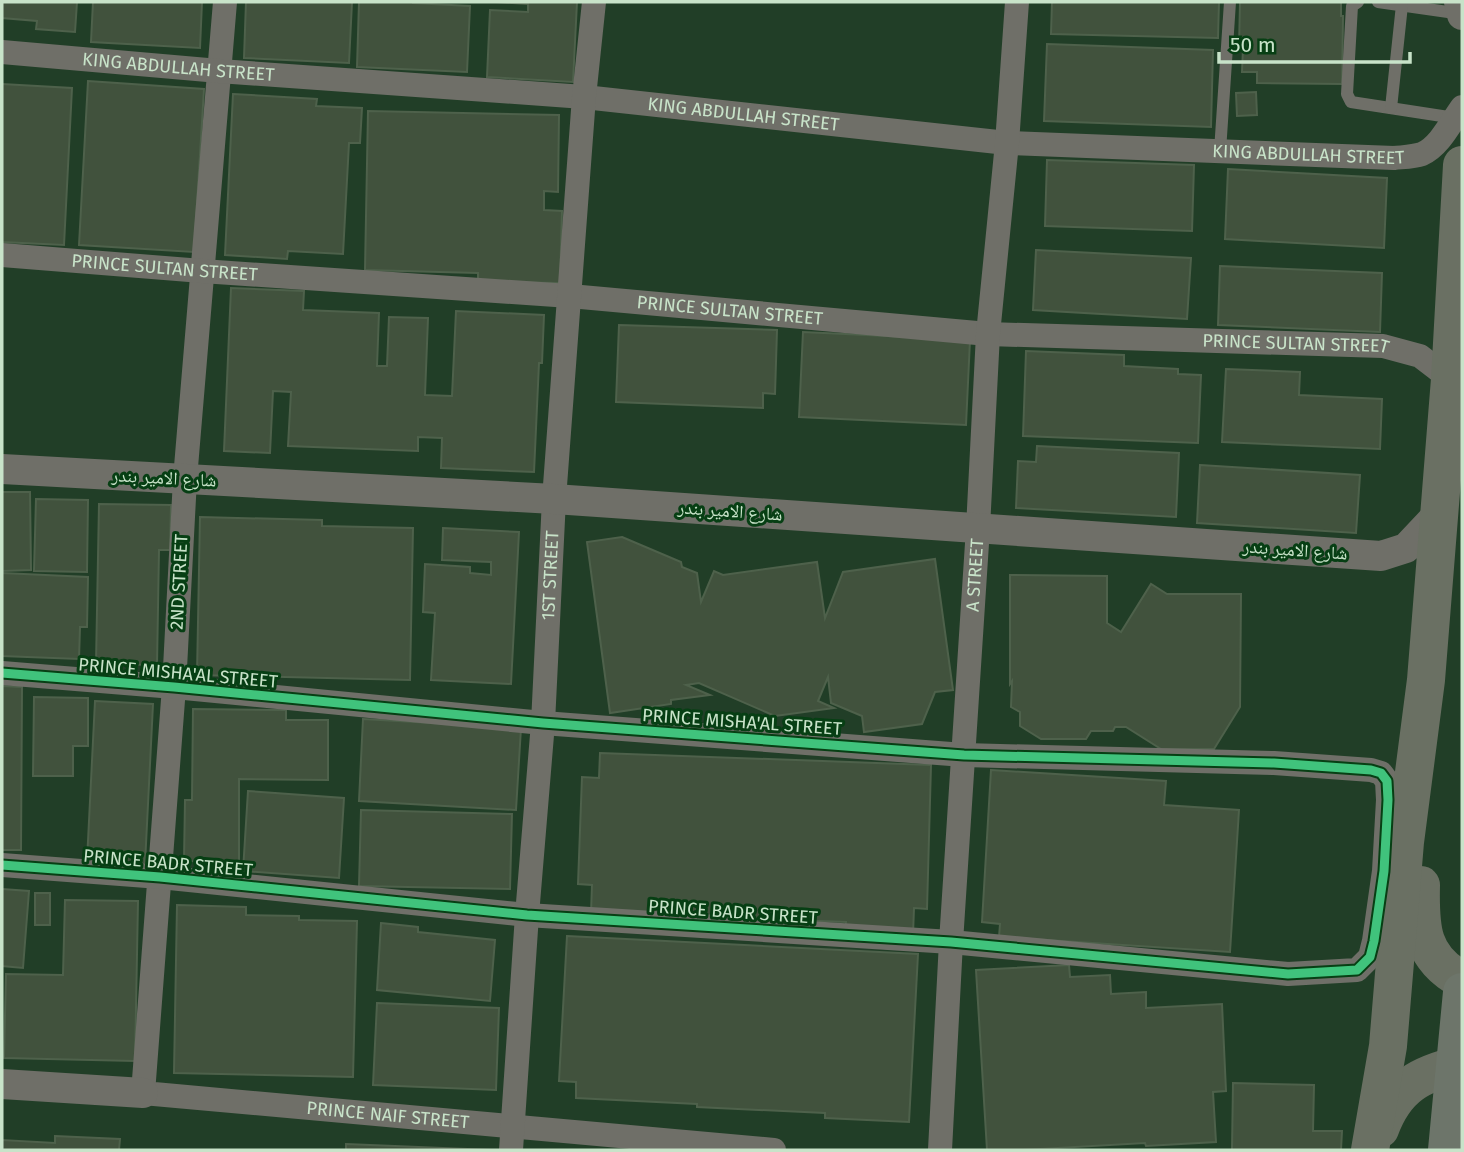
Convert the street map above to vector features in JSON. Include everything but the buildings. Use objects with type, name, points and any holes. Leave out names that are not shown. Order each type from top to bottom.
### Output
[{"type":"highway","points":[[1447,1150],[1462,992]]},
{"type":"main road","points":[[1370,1150],[1388,1046],[1405,842],[1426,680],[1450,379],[1462,165]]},
{"type":"main road","points":[[1426,680],[1420,917],[1423,937],[1432,953],[1444,970],[1462,980]]},
{"type":"main road","points":[[1370,1150],[1396,1098],[1426,1074],[1462,1064]]},
{"type":"street","name":"2ND STREET","points":[[143,1093],[174,687],[185,479],[225,2]]},
{"type":"street","name":"1ST STREET","points":[[512,1138],[542,723],[554,499],[584,97],[594,2]]},
{"type":"street","name":"A STREET","points":[[940,1150],[988,334],[1007,143],[1017,2]]},
{"type":"street","points":[[1460,2],[1462,14]]},
{"type":"street","name":"KING ABDULLAH STREET","points":[[2,52],[219,71],[584,97],[1007,143],[1394,158],[1422,154],[1433,147],[1460,114]]},
{"type":"street","name":"PRINCE SULTAN STREET","points":[[2,255],[570,296],[988,334],[1384,346],[1420,356],[1450,379]]},
{"type":"street","name":"شارع الامير بندر","points":[[2,469],[554,499],[1381,556],[1406,548],[1440,512]]},
{"type":"street","name":"PRINCE MISHA'AL STREET","points":[[2,673],[542,723],[964,755],[1274,763],[1371,770],[1381,773],[1387,780],[1384,871]]},
{"type":"street","name":"PRINCE BADR STREET","points":[[2,865],[160,877],[527,915],[951,942],[1288,974],[1357,971],[1370,957],[1384,871]]},
{"type":"street","name":"PRINCE NAIF STREET","points":[[2,1084],[143,1093],[512,1138],[774,1150]]},
{"type":"lane","points":[[1220,151],[1230,2]]},
{"type":"lane","points":[[1358,2],[1352,6],[1347,94],[1351,102],[1460,114]]},
{"type":"lane","points":[[1378,2],[1462,14]]},
{"type":"lane","points":[[1391,108],[1402,5]]},
{"type":"cycle path","points":[[2,673],[543,723],[964,755],[1274,763],[1371,770],[1381,773],[1387,781],[1388,800],[1384,871],[1370,957],[1357,970],[1288,974],[951,942],[527,915],[160,877],[2,865]]}]
